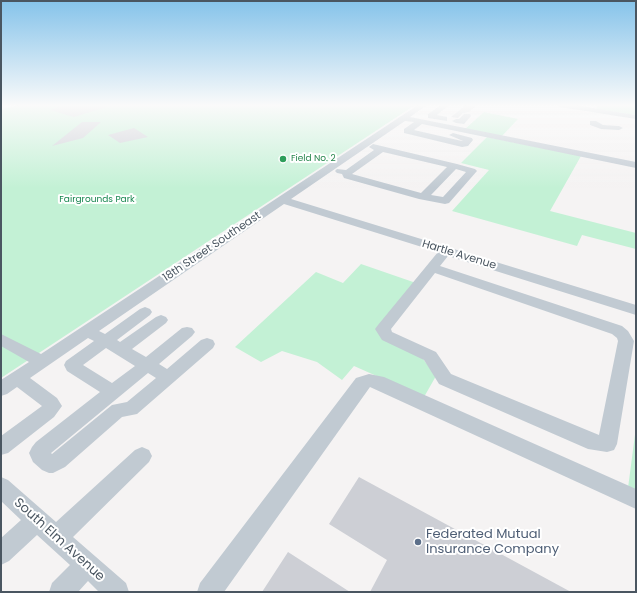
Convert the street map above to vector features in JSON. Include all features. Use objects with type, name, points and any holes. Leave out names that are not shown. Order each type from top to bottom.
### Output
[{"type":"street","name":"18th Street Southeast","points":[[1,389],[382,133]]},
{"type":"street","points":[[411,133],[462,144],[469,140],[467,135]]},
{"type":"street","points":[[464,133],[467,135],[636,165]]},
{"type":"street","points":[[348,173],[346,175],[347,176],[423,197],[445,201],[472,171],[364,145]]},
{"type":"street","points":[[348,173],[381,149]]},
{"type":"street","points":[[423,197],[454,166]]},
{"type":"street","points":[[330,168],[348,173]]},
{"type":"street","name":"Hartle Avenue","points":[[283,200],[636,310]]},
{"type":"street","points":[[432,268],[617,330],[623,335],[626,341],[608,444],[595,443],[445,379],[430,356],[387,336],[384,329],[446,250]]},
{"type":"street","points":[[113,392],[72,365],[104,340],[145,312]]},
{"type":"street","points":[[120,350],[161,320]]},
{"type":"street","points":[[88,331],[168,377]]},
{"type":"street","points":[[187,332],[42,448],[39,453],[40,456],[49,464],[53,464],[118,410],[131,408],[207,344]]},
{"type":"street","points":[[1,339],[42,362]]},
{"type":"street","points":[[1,447],[48,412],[53,406],[52,403],[18,378]]},
{"type":"street","points":[[209,592],[362,383],[369,380],[378,382],[636,499]]},
{"type":"street","points":[[56,538],[142,456]]},
{"type":"street","name":"South Elm Avenue","points":[[1,487],[117,592]]},
{"type":"street","points":[[1,553],[37,520]]},
{"type":"street","points":[[60,592],[87,565]]},
{"type":"green space","name":"Fairgrounds Park","points":[[1,133],[373,133],[1,378]]},
{"type":"green space","points":[[484,133],[505,133],[502,136]]},
{"type":"green space","points":[[487,137],[581,156],[550,211],[636,233],[636,249],[582,235],[577,246],[452,211],[489,170],[461,163]]},
{"type":"green space","points":[[361,264],[416,283],[380,336],[420,355],[436,376],[424,397],[354,366],[342,380],[317,362],[282,351],[261,362],[235,347],[316,272],[343,283]]},
{"type":"green space","points":[[636,427],[636,492],[628,488]]},
{"type":"building","points":[[69,133],[89,133],[83,138],[52,146]]},
{"type":"building","points":[[117,133],[141,133],[148,137],[120,143],[108,135]]},
{"type":"building","name":"Federated Mutual Insurance Company","points":[[359,477],[571,592],[370,592],[387,560],[329,524]]},
{"type":"building","points":[[288,552],[350,592],[262,592]]},
{"type":"place","name":"Field No. 2","points":[[283,159]]},
{"type":"place","name":"Federated Mutual Insurance Company","points":[[418,542]]}]
